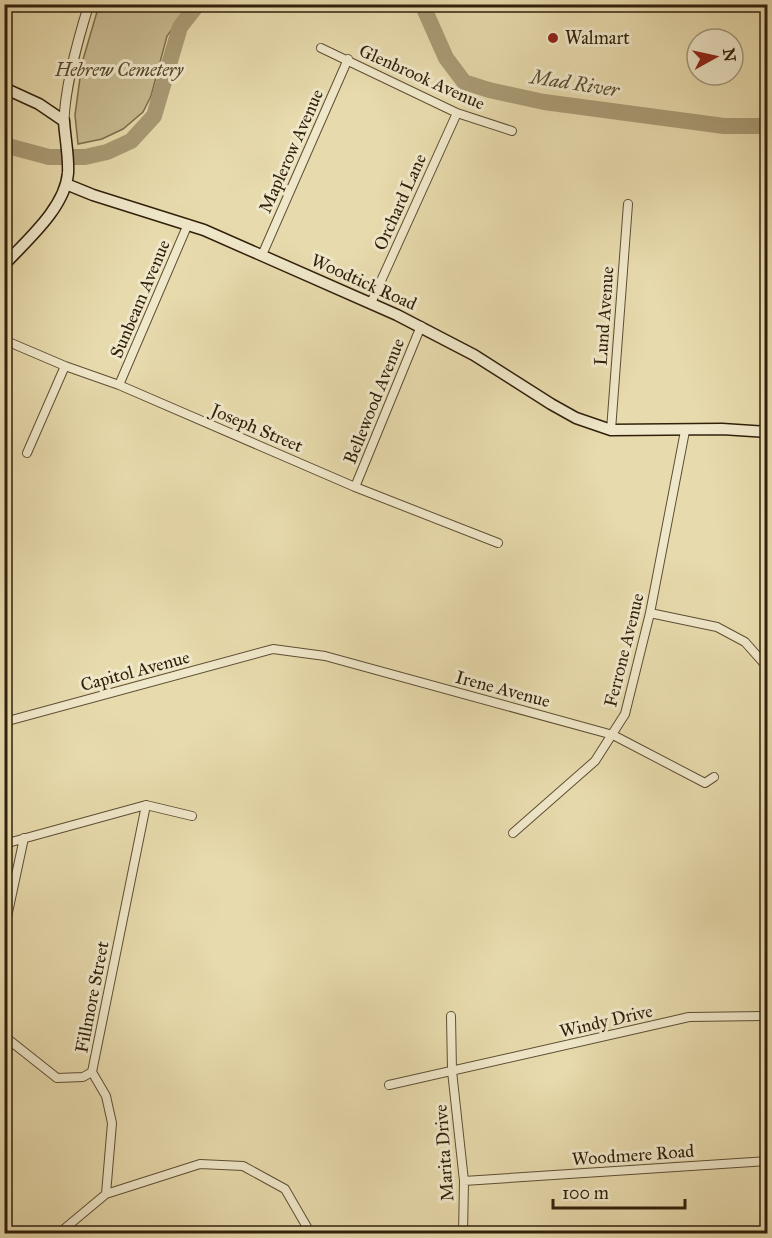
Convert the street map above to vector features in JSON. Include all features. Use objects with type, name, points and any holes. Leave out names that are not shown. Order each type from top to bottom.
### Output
[{"type":"main road","points":[[4,88],[39,104],[64,121],[68,167],[66,183],[57,204],[4,265]]},
{"type":"main road","name":"Woodtick Road","points":[[66,183],[93,195],[188,224],[371,303],[421,326],[474,355],[550,404],[610,430],[722,429],[768,432]]},
{"type":"street","points":[[64,121],[65,105],[89,4]]},
{"type":"street","name":"Glenbrook Avenue","points":[[321,48],[457,113],[512,131]]},
{"type":"street","name":"Maplerow Avenue","points":[[262,255],[348,59]]},
{"type":"street","name":"Orchard Lane","points":[[371,303],[457,113]]},
{"type":"street","name":"Lund Avenue","points":[[610,430],[628,204]]},
{"type":"street","name":"Sunbeam Avenue","points":[[119,385],[188,224]]},
{"type":"street","name":"Bellewood Avenue","points":[[355,486],[421,326]]},
{"type":"street","name":"Joseph Street","points":[[4,340],[119,385],[355,486],[498,543]]},
{"type":"street","points":[[27,453],[66,366]]},
{"type":"street","name":"Ferrone Avenue","points":[[513,833],[595,761],[625,714],[650,613],[684,431]]},
{"type":"street","points":[[650,613],[717,627],[745,642],[768,668]]},
{"type":"street","name":"Irene Avenue","points":[[273,649],[325,656],[613,735],[705,783],[714,777]]},
{"type":"street","name":"Capitol Avenue","points":[[4,722],[273,649]]},
{"type":"street","points":[[4,844],[146,805],[192,816]]},
{"type":"street","name":"Fillmore Street","points":[[106,1194],[112,1123],[106,1096],[92,1072],[146,805]]},
{"type":"street","points":[[4,931],[24,838]]},
{"type":"street","points":[[451,1016],[452,1071]]},
{"type":"street","name":"Windy Drive","points":[[389,1085],[689,1017],[768,1016]]},
{"type":"street","points":[[4,1036],[57,1078],[83,1077],[92,1072]]},
{"type":"street","name":"Marita Drive","points":[[452,1071],[464,1181],[463,1233]]},
{"type":"street","name":"Woodmere Road","points":[[464,1181],[768,1161]]},
{"type":"street","points":[[58,1233],[106,1194],[200,1164],[243,1166],[285,1189],[311,1233]]},
{"type":"green space","name":"Hebrew Cemetery","points":[[99,5],[190,5],[167,36],[151,96],[143,112],[123,129],[102,139],[78,144],[75,115],[82,63]]},
{"type":"waterway","name":"Mad River","points":[[4,145],[49,157],[85,157],[107,152],[131,141],[154,116],[180,27],[198,4]]},
{"type":"waterway","name":"Mad River","points":[[422,4],[446,58],[464,82],[544,102],[724,126],[768,126]]},
{"type":"place","name":"Walmart","points":[[553,38]]}]
